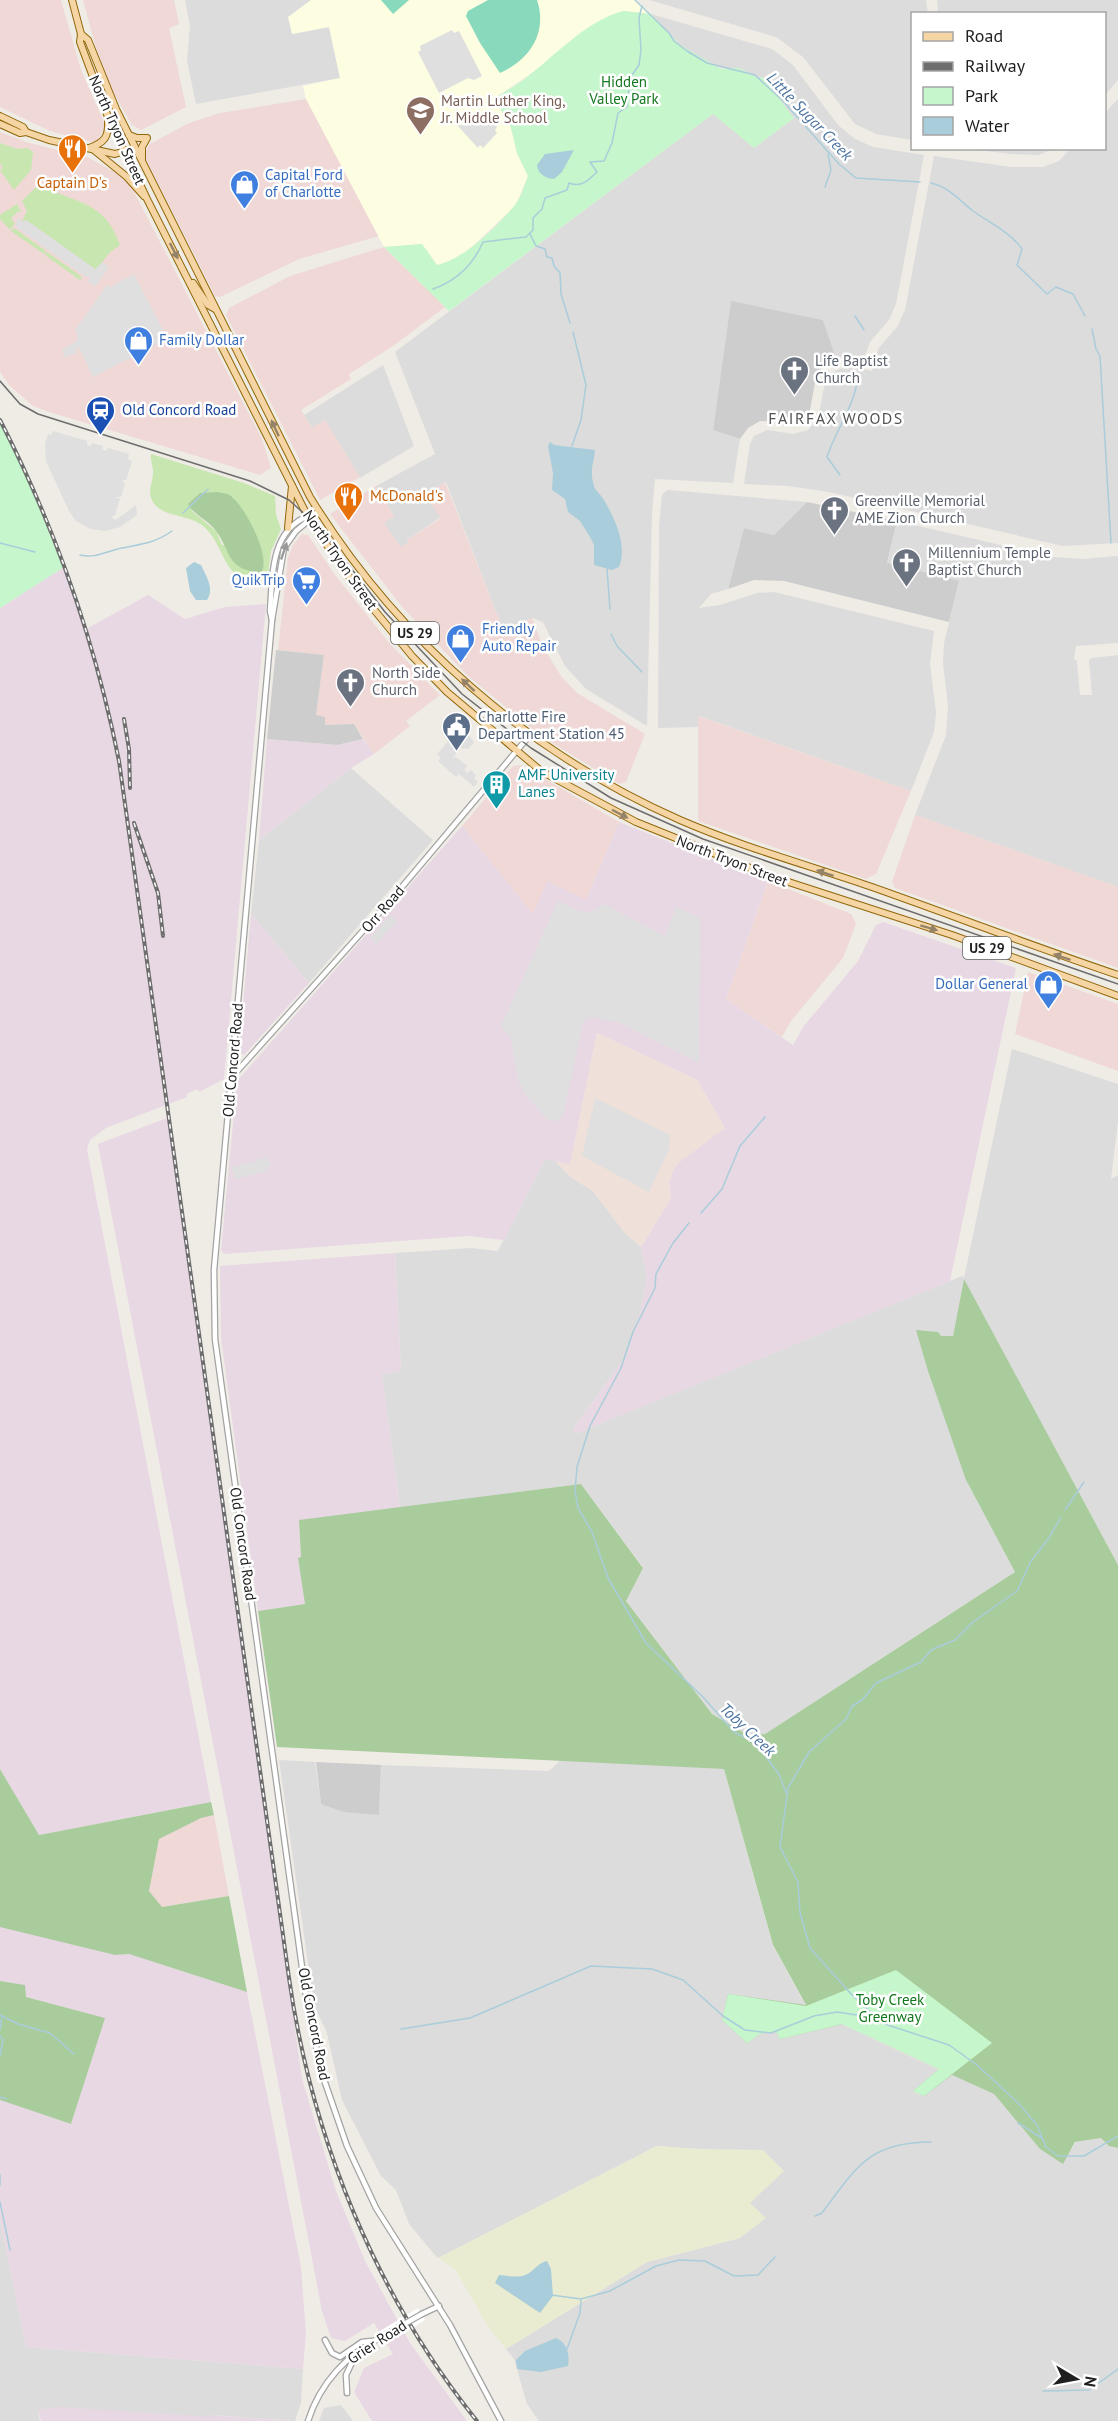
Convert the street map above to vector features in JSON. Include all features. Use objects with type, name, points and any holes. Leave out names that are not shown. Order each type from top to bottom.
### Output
[{"type":"main road","name":"North Tryon Street","points":[[72,0],[81,34],[80,42],[108,117],[124,152],[309,518],[351,581],[411,656],[447,692],[541,771],[636,822],[693,847],[873,911],[970,942],[1118,996]]},
{"type":"main road","name":"North Tryon Street","points":[[81,34],[88,40],[128,134],[288,455],[319,512],[360,567],[424,643],[479,695],[530,735],[626,795],[681,820],[759,850],[868,886],[1118,975]]},
{"type":"main road","points":[[0,116],[23,127],[26,132]]},
{"type":"main road","points":[[91,149],[106,137],[108,117]]},
{"type":"main road","points":[[0,124],[20,133],[26,132],[91,149],[115,153],[135,148]]},
{"type":"main road","points":[[128,134],[136,138],[147,138],[142,147],[143,163]]},
{"type":"main road","points":[[91,149],[127,177],[147,199]]},
{"type":"main road","points":[[184,270],[208,305],[216,309]]},
{"type":"main road","points":[[288,528],[293,483]]},
{"type":"street","name":"Old Concord Road","points":[[272,620],[270,611],[274,561],[278,546],[288,528],[319,512]]},
{"type":"street","name":"Old Concord Road","points":[[309,518],[292,535],[284,548],[272,620],[214,1270],[215,1338],[306,1996],[321,2071],[347,2146],[376,2208],[439,2306],[501,2421]]},
{"type":"street","name":"Orr Road","points":[[231,1078],[393,897],[530,735]]},
{"type":"street","name":"Grier Road","points":[[308,2421],[315,2400],[326,2383],[355,2354],[374,2341],[439,2306]]},
{"type":"street","points":[[325,2340],[331,2352],[340,2357],[362,2342],[374,2341]]},
{"type":"street","points":[[347,2393],[346,2373],[355,2354]]},
{"type":"shaded area","points":[[0,0],[61,0],[81,70],[106,127],[95,143],[50,131],[0,107]]},
{"type":"shaded area","points":[[83,0],[174,0],[179,24],[169,28],[186,107],[141,130],[132,125],[112,90],[96,48]]},
{"type":"shaded area","points":[[185,0],[311,0],[289,17],[292,34],[329,27],[340,78],[196,104],[187,61],[190,26]]},
{"type":"shaded area","name":"Martin Luther King, Jr. Middle School","points":[[311,0],[636,0],[651,14],[623,11],[498,96],[500,109],[510,124],[517,153],[528,176],[516,205],[465,253],[451,262],[437,265],[422,244],[384,247],[306,99],[303,86],[340,78],[329,27],[292,34],[288,17]]},
{"type":"shaded area","points":[[649,0],[926,0],[928,12],[911,12],[911,140],[876,134],[855,124],[803,57],[776,37]]},
{"type":"shaded area","points":[[937,0],[1118,0],[1118,80],[1106,94],[1106,12],[938,12]]},
{"type":"shaded area","points":[[651,14],[772,49],[793,65],[838,125],[855,139],[873,147],[924,155],[896,304],[889,320],[870,342],[864,358],[847,356],[836,358],[823,320],[731,302],[713,430],[740,439],[733,483],[655,479],[652,514],[647,726],[586,689],[565,666],[543,622],[532,618],[503,630],[446,482],[425,495],[441,517],[407,540],[409,542],[401,548],[383,522],[394,516],[376,486],[435,454],[395,352],[714,113],[754,148],[794,118],[763,77],[758,78],[739,68],[722,68],[699,58],[680,45]]},
{"type":"shaded area","points":[[452,30],[454,33],[459,31],[482,76],[474,80],[468,78],[439,93],[418,52],[421,50],[420,46]]},
{"type":"shaded area","points":[[306,99],[379,236],[299,259],[220,297],[215,296],[144,155],[150,144],[189,123],[220,113]]},
{"type":"shaded area","points":[[1118,99],[1118,543],[1063,546],[829,492],[788,486],[744,484],[750,444],[754,436],[767,430],[793,434],[808,430],[818,418],[825,383],[831,373],[847,366],[872,371],[878,349],[897,327],[905,310],[934,156],[1011,167],[1043,167],[1059,161],[1069,150],[1106,150],[1106,112]]},
{"type":"shaded area","points":[[484,114],[497,127],[495,130],[497,133],[483,148],[480,145],[478,148],[457,125],[469,125]]},
{"type":"shaded area","points":[[0,132],[29,143],[87,157],[118,174],[131,186],[262,439],[271,468],[260,475],[49,412],[33,406],[10,386],[0,372]]},
{"type":"shaded area","points":[[977,150],[1051,150],[1039,155]]},
{"type":"shaded area","points":[[18,218],[24,222],[26,220],[95,269],[93,272],[102,262],[109,267],[96,286],[88,282],[90,276],[86,277],[15,226]]},
{"type":"shaded area","points":[[384,247],[445,307],[393,346],[349,374],[351,379],[301,410],[312,428],[325,420],[360,477],[320,500],[226,315],[229,308],[290,276]]},
{"type":"shaded area","points":[[134,274],[166,336],[161,338],[162,342],[93,377],[79,348],[76,349],[78,352],[65,358],[62,350],[77,341],[75,330],[107,285],[110,287]]},
{"type":"shaded area","points":[[731,301],[823,320],[836,358],[823,366],[816,377],[810,410],[804,420],[794,423],[760,421],[748,428],[740,439],[713,430]]},
{"type":"shaded area","points":[[383,365],[414,446],[360,478],[325,420],[312,428],[304,415]]},
{"type":"shaded area","points":[[53,431],[87,441],[87,445],[91,446],[92,443],[103,446],[102,449],[106,451],[108,448],[129,454],[128,459],[132,461],[126,480],[122,480],[125,483],[121,497],[116,497],[120,499],[115,515],[111,517],[116,520],[136,505],[137,515],[120,527],[105,531],[91,529],[76,521],[46,461],[45,444],[48,434],[51,435]]},
{"type":"shaded area","points":[[445,482],[503,630],[532,618],[543,647],[561,676],[577,693],[645,734],[626,782],[619,784],[541,736],[468,676],[403,608],[330,514],[376,486],[394,516],[384,523],[401,547],[408,543],[407,540],[441,518],[425,495]]},
{"type":"shaded area","points":[[667,490],[807,502],[774,535],[744,528],[728,589],[711,594],[699,608],[720,605],[757,593],[774,592],[934,631],[930,663],[936,713],[934,732],[911,791],[699,716],[698,727],[658,728],[659,525],[662,495]]},
{"type":"shaded area","points":[[807,502],[897,521],[887,563],[959,581],[949,622],[784,581],[754,580],[728,589],[744,528],[774,535]]},
{"type":"shaded area","points":[[897,521],[1053,557],[1082,559],[1118,556],[1118,643],[1076,646],[1074,659],[1077,661],[1080,695],[1092,695],[1089,660],[1118,655],[1118,887],[915,815],[946,735],[948,706],[943,663],[944,643],[959,582],[887,564]]},
{"type":"shaded area","points":[[302,534],[308,535],[335,575],[390,644],[440,695],[406,721],[410,726],[374,754],[354,724],[324,725],[316,716],[324,655],[278,650],[288,558],[293,545]]},
{"type":"shaded area","points":[[64,567],[86,629],[148,595],[185,619],[225,607],[266,604],[224,1079],[199,1092],[197,1089],[187,1094],[187,1097],[106,1128],[90,1140],[87,1149],[211,1802],[39,1835],[0,1769],[0,608]]},
{"type":"shaded area","points":[[276,650],[324,655],[316,715],[325,717],[325,725],[354,724],[363,739],[337,745],[267,739]]},
{"type":"shaded area","points":[[698,716],[911,791],[876,874],[866,879],[698,821]]},
{"type":"shaded area","points":[[464,729],[474,742],[468,749],[460,748],[452,759],[456,757],[467,766],[464,770],[468,773],[471,770],[476,775],[474,778],[478,782],[474,787],[459,774],[456,777],[438,761],[441,758],[437,754],[458,730],[461,732]]},
{"type":"shaded area","points":[[267,739],[337,745],[363,739],[374,754],[351,768],[259,840]]},
{"type":"shaded area","points":[[521,765],[619,822],[586,900],[533,915],[462,826],[513,766]]},
{"type":"shaded area","points":[[351,768],[433,840],[309,983],[251,914],[259,840]]},
{"type":"shaded area","points":[[915,815],[1118,887],[1118,968],[895,888],[892,882]]},
{"type":"shaded area","points":[[619,822],[768,881],[726,999],[793,1045],[803,1027],[858,961],[876,925],[883,922],[1016,968],[950,1281],[575,1434],[573,1429],[623,1360],[640,1314],[647,1277],[641,1247],[671,1198],[669,1182],[672,1171],[681,1159],[725,1128],[697,1080],[597,1033],[570,1165],[545,1159],[504,1240],[468,1236],[224,1254],[221,1250],[237,1081],[462,826],[533,914],[547,881],[586,900]]},
{"type":"shaded area","points":[[768,881],[851,914],[856,924],[843,958],[791,1021],[782,1037],[726,999]]},
{"type":"shaded area","points":[[558,901],[579,911],[590,912],[604,904],[665,936],[676,907],[700,918],[699,1063],[618,1022],[589,1017],[583,1023],[563,1116],[556,1121],[548,1120],[527,1097],[518,1080],[511,1039],[501,1026]]},
{"type":"shaded area","points":[[251,914],[309,983],[244,1055],[239,1052]]},
{"type":"shaded area","points":[[390,915],[397,921],[376,944],[370,938]]},
{"type":"shaded area","points":[[1028,972],[1118,1004],[1118,1071],[1015,1034]]},
{"type":"shaded area","points":[[597,1033],[697,1080],[725,1128],[676,1165],[669,1182],[671,1198],[641,1247],[625,1233],[593,1191],[572,1178],[555,1161],[570,1164]]},
{"type":"shaded area","points":[[1012,1049],[1118,1084],[1118,1121],[1111,1179],[1118,1175],[1118,1565],[964,1280],[953,1336],[941,1336],[966,1480],[1015,1572],[765,1734],[748,1735],[712,1714],[626,1601],[643,1567],[581,1484],[400,1508],[382,1374],[401,1371],[395,1253],[471,1248],[498,1251],[545,1159],[555,1161],[572,1178],[593,1191],[625,1233],[641,1247],[647,1277],[640,1314],[623,1360],[573,1429],[575,1434],[962,1276],[964,1278]]},
{"type":"shaded area","points":[[595,1098],[670,1135],[669,1150],[649,1192],[582,1156]]},
{"type":"shaded area","points":[[167,1118],[302,2079],[336,2191],[365,2261],[410,2343],[467,2421],[372,2421],[354,2392],[364,2368],[393,2354],[374,2323],[345,2341],[331,2338],[322,2311],[98,1144]]},
{"type":"shaded area","points":[[267,1157],[271,1166],[267,1167],[267,1171],[235,1179],[231,1167],[252,1162],[253,1164],[256,1160]]},
{"type":"shaded area","points":[[395,1253],[401,1371],[382,1374],[400,1508],[299,1521],[301,1558],[298,1558],[306,1604],[258,1611],[221,1338],[220,1266]]},
{"type":"shaded area","points":[[562,1759],[724,1769],[773,1946],[806,2006],[728,1994],[747,2043],[760,2034],[776,2031],[780,2039],[842,2024],[939,2070],[913,2092],[924,2096],[952,2075],[994,2094],[1040,2149],[1063,2163],[1076,2142],[1101,2138],[1109,2146],[1118,2148],[1118,2421],[539,2421],[527,2404],[514,2359],[506,2349],[647,2262],[740,2238],[750,2203],[698,2149],[657,2146],[438,2258],[409,2224],[396,2190],[381,2176],[342,2100],[327,2033],[314,2005],[279,1760],[315,1762],[321,1804],[379,1815],[381,1765],[549,1771]]},
{"type":"shaded area","points":[[316,1762],[381,1765],[379,1815],[344,1812],[321,1804]]},
{"type":"shaded area","points":[[214,1815],[229,1896],[162,1907],[149,1891],[159,1839],[201,1817]]},
{"type":"shaded area","points":[[0,1926],[115,1955],[129,1954],[247,1992],[301,2267],[306,2333],[303,2369],[26,2347],[0,2220],[0,2100],[71,2124],[104,2018],[25,1997],[24,1985],[0,1981]]},
{"type":"shaded area","points":[[657,2146],[763,2150],[784,2171],[750,2203],[766,2218],[740,2238],[647,2262],[506,2349],[487,2325],[455,2269],[438,2258]]},
{"type":"shaded area","points":[[0,2220],[26,2347],[303,2369],[301,2403],[295,2421],[212,2415],[214,2418],[38,2410],[40,2421],[0,2421]]},
{"type":"shaded area","points":[[341,2405],[353,2421],[319,2421],[324,2408]]},
{"type":"shaded area","points":[[59,2407],[295,2421],[41,2421],[38,2410]]},
{"type":"green space","points":[[381,0],[409,0],[393,14]]},
{"type":"green space","points":[[488,0],[537,0],[540,12],[540,24],[534,44],[520,61],[500,73],[480,43],[466,16],[468,11]]},
{"type":"green space","name":"Hidden Valley Park","points":[[623,11],[651,14],[680,45],[721,69],[739,68],[758,78],[763,77],[794,118],[754,148],[713,114],[449,311],[384,247],[422,244],[437,265],[458,256],[498,224],[516,203],[528,176],[517,153],[510,124],[496,102],[498,96],[528,76],[586,29]]},
{"type":"green space","points":[[0,143],[17,149],[28,148],[33,152],[31,170],[14,190],[0,170],[3,168],[0,163]]},
{"type":"green space","points":[[39,184],[97,211],[114,230],[120,245],[109,253],[95,272],[95,269],[26,220],[22,221],[27,211],[22,201]]},
{"type":"green space","points":[[17,204],[21,212],[17,212],[11,219],[15,223],[10,230],[0,219],[0,215]]},
{"type":"green space","points":[[14,228],[46,251],[44,254],[11,231]]},
{"type":"green space","points":[[47,252],[82,277],[80,280],[45,255]]},
{"type":"green space","points":[[0,420],[39,501],[64,567],[0,608]]},
{"type":"green space","points":[[151,454],[244,483],[275,496],[276,515],[281,529],[271,551],[267,582],[252,582],[241,578],[227,564],[217,544],[203,526],[191,519],[157,507],[150,494],[153,475]],"holes":[[[233,497],[259,541],[222,545],[216,531],[192,511]]]},
{"type":"green space","points":[[217,492],[231,496],[250,521],[263,556],[261,573],[241,568],[236,564],[216,531],[188,504],[200,493]]},
{"type":"green space","points":[[964,1279],[1118,1565],[1118,2148],[1109,2146],[1101,2138],[1075,2142],[1063,2164],[1040,2149],[994,2094],[952,2075],[924,2096],[913,2091],[939,2069],[843,2024],[780,2039],[776,2031],[760,2034],[747,2043],[722,2020],[728,1994],[806,2005],[773,1945],[724,1769],[277,1747],[258,1611],[305,1604],[298,1558],[301,1557],[299,1520],[581,1484],[643,1568],[626,1601],[712,1714],[748,1735],[765,1734],[1015,1572],[966,1480],[916,1330],[938,1332],[941,1336],[953,1336]]},
{"type":"green space","points":[[0,1769],[39,1835],[211,1802],[214,1815],[201,1818],[159,1839],[149,1891],[162,1907],[229,1896],[247,1992],[129,1954],[115,1955],[0,1927]]},
{"type":"green space","name":"Toby Creek Greenway","points":[[896,1970],[992,2043],[924,2096],[913,2091],[939,2069],[842,2024],[780,2039],[776,2031],[760,2034],[747,2043],[722,2020],[728,1994],[806,2006]]},
{"type":"green space","points":[[0,1981],[25,1985],[26,1997],[105,2018],[71,2124],[0,2100]]},
{"type":"water","points":[[574,150],[562,172],[554,179],[540,173],[537,165],[545,154]]},
{"type":"water","points":[[550,442],[554,445],[595,450],[593,480],[595,489],[611,513],[621,540],[619,567],[612,570],[594,565],[594,545],[590,537],[580,521],[568,512],[565,499],[552,490],[553,473],[548,446]]},
{"type":"water","points":[[194,562],[201,565],[209,582],[210,591],[207,600],[196,600],[190,591],[186,568]]},
{"type":"water","points":[[547,2261],[551,2269],[553,2296],[540,2313],[495,2283],[499,2275],[526,2275]]},
{"type":"water","points":[[556,2338],[567,2349],[568,2366],[541,2372],[517,2369],[516,2360],[525,2351]]},
{"type":"pier","points":[[418,2308],[425,2320],[387,2343],[380,2331]]},
{"type":"waterway","name":"Little Sugar Creek","points":[[635,0],[669,33],[674,41],[687,51],[707,63],[755,75],[783,101],[839,164],[856,178],[920,182]]},
{"type":"waterway","points":[[433,289],[449,282],[463,271],[483,242],[526,237],[533,230],[533,218],[542,209],[545,198],[567,190],[569,183],[577,185],[584,182],[597,172],[590,162],[604,161],[612,143],[618,113],[627,107],[630,78],[639,65],[641,50],[639,18],[642,6]]},
{"type":"waterway","points":[[825,187],[831,170],[828,154]]},
{"type":"waterway","name":"Little Sugar Creek","points":[[931,183],[949,191],[1012,238],[1022,249],[1017,265],[1047,294],[1056,287],[1073,294],[1085,316]]},
{"type":"waterway","points":[[530,234],[536,246],[545,249],[547,257],[552,258],[554,266],[560,273],[561,294],[570,323]]},
{"type":"waterway","points":[[855,316],[864,330]]},
{"type":"waterway","name":"Little Sugar Creek","points":[[1092,329],[1096,349],[1100,356],[1111,543]]},
{"type":"waterway","points":[[572,446],[581,420],[586,385],[573,332]]},
{"type":"waterway","points":[[840,475],[827,457],[853,397],[858,376]]},
{"type":"waterway","points":[[183,513],[208,489]]},
{"type":"waterway","points":[[80,555],[96,555],[148,542],[172,531]]},
{"type":"waterway","points":[[0,543],[35,552]]},
{"type":"waterway","points":[[607,569],[610,609]]},
{"type":"waterway","points":[[611,634],[617,646],[642,672]]},
{"type":"waterway","name":"Toby Creek","points":[[701,1213],[722,1189],[740,1146],[765,1117]]},
{"type":"waterway","name":"Toby Creek","points":[[689,1223],[673,1243],[656,1274],[655,1288],[633,1332],[621,1368],[590,1426],[577,1467],[575,1491],[578,1508],[592,1532],[608,1578],[646,1643],[703,1697],[735,1733],[749,1739],[763,1753],[779,1774],[787,1795]]},
{"type":"waterway","points":[[1065,1510],[1084,1482]]},
{"type":"waterway","points":[[881,2022],[852,1995],[810,1948],[800,1913],[798,1882],[780,1847],[788,1788],[809,1752],[846,1719],[852,1706],[862,1700],[876,1683],[921,1662],[931,1650],[955,1640],[973,1622],[1017,1591],[1031,1561],[1049,1538],[1061,1517]]},
{"type":"waterway","points":[[401,2029],[470,2018],[591,1966],[652,1969],[683,1980],[723,2016],[745,2030],[771,2033],[814,2016],[837,2012],[857,2015],[949,2045],[977,2065],[1019,2104],[1037,2125],[1046,2147],[1058,2156],[1084,2156],[1118,2136]]},
{"type":"waterway","points":[[0,2015],[18,2024],[50,2033],[74,2054]]},
{"type":"waterway","points":[[0,2030],[2,2016]]},
{"type":"waterway","points":[[0,2036],[3,2040],[0,2056]]},
{"type":"waterway","points":[[0,2097],[6,2099]]},
{"type":"waterway","points":[[1018,2123],[1042,2138]]},
{"type":"waterway","points":[[815,2216],[822,2213],[855,2171],[878,2153],[910,2143],[931,2142]]},
{"type":"waterway","points":[[0,2175],[0,2185]]},
{"type":"waterway","points":[[0,2202],[10,2250]]},
{"type":"waterway","points":[[551,2295],[581,2299],[610,2291],[656,2266],[679,2260],[705,2261],[734,2276],[758,2275],[775,2257]]},
{"type":"waterway","points":[[567,2349],[580,2313],[581,2300]]},
{"type":"waterway","points":[[1043,2391],[1089,2390],[1118,2369]]},
{"type":"tram line","points":[[0,381],[20,404],[38,414],[250,481],[289,500],[319,527],[385,612],[462,694],[531,748],[611,798],[703,839],[1118,984]]},
{"type":"railway","points":[[0,420],[39,502],[72,586],[98,672],[119,761],[299,2038],[314,2097],[353,2212],[408,2321],[441,2372],[477,2421]]},
{"type":"railway","points":[[124,719],[129,749],[130,788]]},
{"type":"railway","points":[[134,823],[158,893],[163,936]]},
{"type":"place","name":"Martin Luther King, Jr. Middle School","points":[[420,136]]},
{"type":"place","name":"Captain D's","points":[[72,174]]},
{"type":"place","name":"Capital Ford of Charlotte","points":[[244,210]]},
{"type":"place","name":"Family Dollar","points":[[138,366]]},
{"type":"place","name":"Life Baptist Church","points":[[794,396]]},
{"type":"place","name":"Old Concord Road","points":[[101,436]]},
{"type":"place","name":"McDonald's","points":[[349,522]]},
{"type":"place","name":"Greenville Memorial AME Zion Church","points":[[834,536]]},
{"type":"place","name":"Millennium Temple Baptist Church","points":[[907,588]]},
{"type":"place","name":"QuikTrip","points":[[306,606]]},
{"type":"place","name":"Friendly Auto Repair","points":[[461,664]]},
{"type":"place","name":"North Side Church","points":[[351,708]]},
{"type":"place","name":"Charlotte Fire Department Station 45","points":[[457,752]]},
{"type":"place","name":"AMF University Lanes","points":[[497,810]]},
{"type":"place","name":"Dollar General","points":[[1049,1010]]},
{"type":"district","name":"FAIRFAX WOODS","points":[[836,418]]}]
